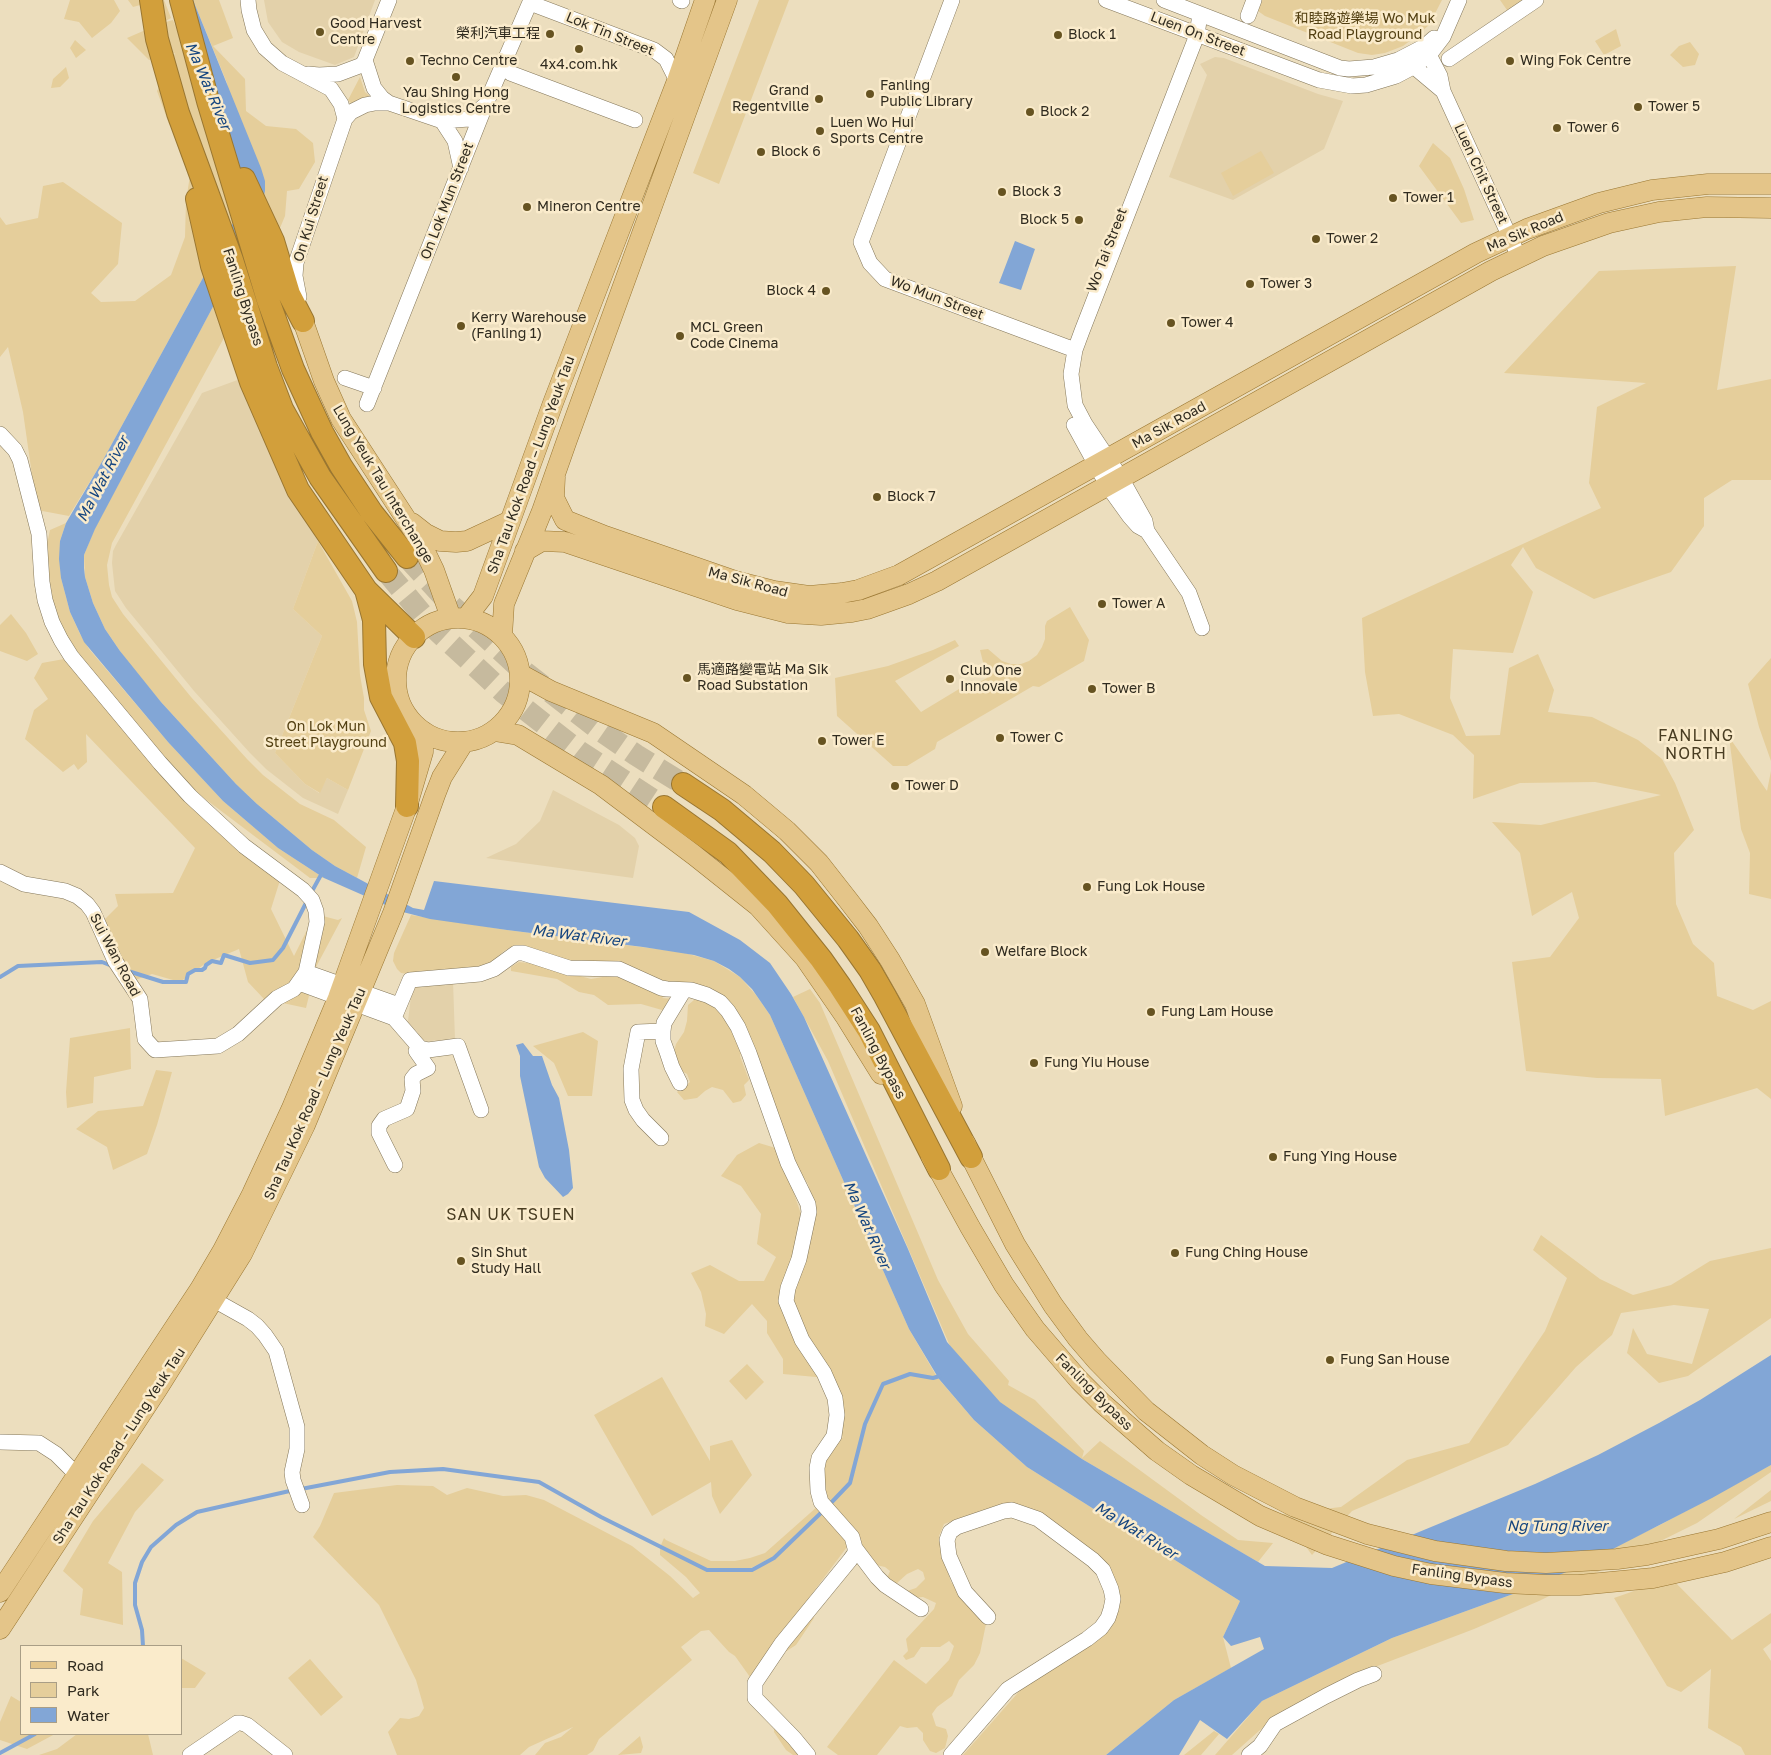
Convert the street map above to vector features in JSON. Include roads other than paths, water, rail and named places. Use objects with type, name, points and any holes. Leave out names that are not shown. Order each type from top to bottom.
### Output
[{"type":"highway","name":"Fanling Bypass","points":[[151,0],[157,39],[178,112],[232,260],[238,313],[294,431],[335,499],[386,570]]},
{"type":"highway","name":"Fanling Bypass","points":[[181,0],[208,101],[279,297],[293,368],[322,432],[372,513],[407,557]]},
{"type":"highway","points":[[279,297],[303,321]]},
{"type":"highway","points":[[238,313],[251,382],[298,490],[366,590],[414,636]]},
{"type":"highway","points":[[366,590],[374,620],[375,664],[382,697],[405,743],[408,761],[407,806]]},
{"type":"highway","name":"Fanling Bypass","points":[[683,784],[722,810],[772,852],[804,885],[843,933],[870,970],[885,996],[971,1157]]},
{"type":"highway","name":"Fanling Bypass","points":[[664,807],[728,853],[777,904],[820,959],[840,986],[868,1032],[939,1169]]},
{"type":"main road","name":"Sha Tau Kok Road – Lung Yeuk Tau","points":[[458,618],[482,596],[553,403],[677,81],[705,0]]},
{"type":"main road","name":"Sha Tau Kok Road – Lung Yeuk Tau","points":[[502,636],[504,604],[555,477],[727,0]]},
{"type":"main road","name":"Ma Sik Road","points":[[565,520],[605,536],[756,587],[792,595],[825,595],[858,590],[899,574],[1476,253],[1510,237],[1599,203],[1652,190],[1708,184],[1771,184]]},
{"type":"main road","name":"Ma Sik Road","points":[[525,551],[542,541],[565,542],[737,600],[771,609],[804,614],[821,615],[852,612],[882,604],[924,587],[1519,257],[1580,232],[1634,217],[1683,209],[1726,207],[1771,208]]},
{"type":"main road","name":"Lung Yeuk Tau Interchange","points":[[303,321],[324,381],[340,419],[419,539],[458,618]]},
{"type":"main road","name":"Sha Tau Kok Road – Lung Yeuk Tau","points":[[555,477],[554,498],[565,520]]},
{"type":"main road","points":[[403,515],[426,534],[440,541],[448,542],[467,541],[510,521]]},
{"type":"main road","points":[[458,618],[486,624],[502,636],[513,650],[520,674],[520,685],[515,706],[510,715],[494,731],[480,738],[464,742],[442,740],[423,731],[407,716],[398,697],[396,686],[398,664],[414,636],[431,624],[458,618]]},
{"type":"main road","points":[[520,674],[551,691],[654,733],[744,794],[787,831],[819,863],[868,926],[915,1004],[971,1157]]},
{"type":"main road","name":"Sha Tau Kok Road – Lung Yeuk Tau","points":[[0,1629],[242,1254],[302,1130],[349,995],[407,806],[423,752],[423,731]]},
{"type":"main road","points":[[494,731],[518,735],[601,785],[758,906],[805,958],[837,1004],[939,1169]]},
{"type":"main road","name":"Sha Tau Kok Road – Lung Yeuk Tau","points":[[0,1592],[200,1289],[223,1250],[252,1194],[291,1110],[392,913],[442,777],[464,742]]},
{"type":"main road","name":"Fanling Bypass","points":[[971,1157],[1014,1244],[1078,1340],[1146,1411],[1173,1434],[1225,1470],[1295,1508],[1359,1531],[1404,1544],[1470,1557],[1506,1561],[1577,1562],[1616,1559],[1679,1549],[1719,1539],[1771,1522]]},
{"type":"main road","name":"Fanling Bypass","points":[[939,1169],[1004,1285],[1057,1356],[1102,1403],[1157,1451],[1226,1497],[1290,1530],[1357,1555],[1431,1574],[1476,1580],[1547,1585],[1579,1585],[1635,1580],[1690,1571],[1771,1547]]},
{"type":"street","points":[[248,0],[254,30],[265,48],[282,63],[331,89],[340,104],[345,119]]},
{"type":"street","points":[[302,73],[319,75],[338,74],[359,67],[365,60],[389,0]]},
{"type":"street","name":"Wo Mun Street","points":[[952,0],[861,242],[870,264],[884,279],[1072,349]]},
{"type":"street","name":"Luen On Street","points":[[1106,0],[1330,83],[1352,86],[1380,82],[1408,62]]},
{"type":"street","name":"Luen On Street","points":[[1164,0],[1203,7],[1340,68],[1374,67],[1408,62]]},
{"type":"street","points":[[1248,16],[1254,0]]},
{"type":"street","points":[[1408,62],[1443,37],[1460,0]]},
{"type":"street","points":[[1449,59],[1536,0]]},
{"type":"street","name":"Lok Tin Street","points":[[530,2],[654,50],[666,59],[677,81]]},
{"type":"street","name":"On Lok Mun Street","points":[[368,404],[484,106],[530,2]]},
{"type":"street","name":"Wo Tai Street","points":[[1202,628],[1188,593],[1147,531],[1145,521],[1114,482],[1067,411],[1063,374],[1203,7]]},
{"type":"street","name":"Luen Chit Street","points":[[1427,50],[1440,76],[1443,91],[1519,257]]},
{"type":"street","points":[[365,60],[374,88],[389,103],[442,121],[469,119],[484,106]]},
{"type":"street","name":"Luen Chit Street","points":[[1408,62],[1443,91]]},
{"type":"street","points":[[510,73],[635,120]]},
{"type":"street","points":[[345,119],[351,112],[365,105],[389,103]]},
{"type":"street","name":"On Kui Street","points":[[303,321],[295,276],[296,263],[345,119]]},
{"type":"street","points":[[442,121],[455,141],[461,168]]},
{"type":"street","points":[[345,378],[374,388]]},
{"type":"street","points":[[0,434],[15,450],[20,460],[39,534],[45,600],[60,640],[71,656],[154,756],[190,796],[244,846],[303,890],[312,900],[318,922],[303,977],[397,1011],[420,1048],[428,1050],[458,1046],[481,1110]]},
{"type":"street","name":"Sui Wan Road","points":[[0,872],[24,884],[65,890],[87,904],[93,912],[115,961],[140,999],[145,1039],[155,1050],[218,1046],[238,1034],[277,998],[294,989],[303,977]]},
{"type":"street","points":[[397,1011],[410,980],[480,974],[494,969],[516,953],[523,953],[569,968],[619,969],[661,988],[691,990],[720,1002],[738,1027],[788,1163],[808,1204],[809,1212],[799,1259],[788,1288],[786,1301],[802,1340],[824,1373],[836,1398],[837,1416],[834,1436],[819,1458],[817,1468],[818,1491],[822,1504],[854,1542],[877,1577],[885,1585],[921,1609]]},
{"type":"street","points":[[680,1083],[672,1068],[663,1031],[664,1023],[684,990]]},
{"type":"street","points":[[661,1138],[636,1110],[632,1100],[631,1069],[638,1032],[663,1031]]},
{"type":"street","points":[[395,1165],[379,1133],[379,1126],[384,1119],[407,1109],[413,1091],[412,1079],[416,1074],[428,1068],[416,1051],[420,1048]]},
{"type":"street","points":[[214,1300],[257,1326],[265,1334],[276,1352],[297,1427],[297,1450],[293,1480],[302,1505]]},
{"type":"street","points":[[0,1442],[39,1443],[56,1454],[72,1470],[78,1472]]},
{"type":"street","points":[[952,1755],[1008,1689],[1101,1628],[1108,1618],[1113,1599],[1103,1570],[1093,1560],[1038,1519],[1012,1510],[1004,1511],[956,1527],[950,1532],[947,1540],[949,1556],[965,1592],[988,1616]]},
{"type":"street","points":[[808,1755],[755,1698],[755,1683],[782,1643],[855,1553],[854,1542]]},
{"type":"street","points":[[1249,1755],[1260,1746],[1275,1724],[1326,1696],[1374,1674]]},
{"type":"street","points":[[190,1755],[237,1723],[241,1723],[247,1725],[285,1755]]},
{"type":"water","points":[[169,0],[193,0],[261,168],[265,181],[265,191],[242,252],[95,529],[84,555],[84,568],[93,603],[105,629],[120,651],[161,702],[236,784],[257,804],[312,850],[335,866],[413,908],[424,910],[434,881],[689,912],[740,940],[770,963],[804,1017],[908,1249],[947,1342],[1000,1402],[1082,1459],[1265,1566],[1332,1568],[1535,1484],[1598,1455],[1659,1423],[1700,1400],[1771,1355],[1771,1465],[1712,1498],[1576,1568],[1513,1594],[1392,1638],[1262,1701],[1227,1739],[1200,1720],[1179,1755],[1106,1755],[1174,1700],[1264,1649],[1260,1637],[1231,1646],[1223,1637],[1240,1601],[1027,1467],[974,1420],[939,1379],[909,1329],[770,1015],[752,989],[729,969],[714,961],[694,955],[430,919],[399,911],[324,878],[278,848],[223,801],[168,742],[84,642],[70,612],[61,578],[60,541],[66,523],[103,460],[238,214],[178,22]]},
{"type":"water","points":[[1015,241],[1035,249],[1021,290],[999,283]]},
{"type":"water","points":[[523,1043],[533,1056],[542,1056],[552,1085],[559,1098],[569,1150],[573,1188],[563,1197],[545,1178],[539,1167],[520,1076],[520,1056],[516,1045]]},
{"type":"waterway","points":[[311,893],[322,873]]},
{"type":"waterway","points":[[128,971],[163,982],[186,982],[188,974],[195,970],[202,970],[212,961],[221,963],[224,955],[250,963],[273,960],[283,948],[307,901]]},
{"type":"waterway","points":[[0,977],[18,966],[102,962],[112,966]]},
{"type":"waterway","points":[[829,1505],[850,1483],[865,1424],[883,1384],[910,1374],[933,1378],[940,1376]]},
{"type":"waterway","points":[[301,1489],[390,1472],[443,1469],[539,1482],[601,1517],[707,1570],[752,1570],[774,1558],[824,1510]]},
{"type":"waterway","points":[[143,1645],[142,1630],[135,1605],[135,1583],[142,1562],[151,1547],[176,1525],[197,1512],[294,1490]]},
{"type":"waterway","points":[[0,1753],[33,1735]]},
{"type":"tunnel","points":[[407,557],[452,606],[522,670],[597,728],[683,784]]},
{"type":"tunnel","points":[[386,571],[432,626],[503,692],[580,752],[664,807]]},
{"type":"place","name":"Good Harvest Centre","points":[[320,32]]},
{"type":"place","name":"榮利汽車工程","points":[[550,34]]},
{"type":"place","name":"Block 1","points":[[1058,35]]},
{"type":"place","name":"4x4.com.hk","points":[[579,49]]},
{"type":"place","name":"Techno Centre","points":[[410,61]]},
{"type":"place","name":"Wing Fok Centre","points":[[1510,61]]},
{"type":"place","name":"Yau Shing Hong Logistics Centre","points":[[456,77]]},
{"type":"place","name":"Fanling Public Library","points":[[870,94]]},
{"type":"place","name":"Grand Regentville","points":[[819,99]]},
{"type":"place","name":"Tower 5","points":[[1638,107]]},
{"type":"place","name":"Block 2","points":[[1030,112]]},
{"type":"place","name":"Tower 6","points":[[1557,128]]},
{"type":"place","name":"Luen Wo Hui Sports Centre","points":[[820,131]]},
{"type":"place","name":"Block 6","points":[[761,152]]},
{"type":"place","name":"Block 3","points":[[1002,192]]},
{"type":"place","name":"Tower 1","points":[[1393,198]]},
{"type":"place","name":"Mineron Centre","points":[[527,207]]},
{"type":"place","name":"Block 5","points":[[1079,220]]},
{"type":"place","name":"Tower 2","points":[[1316,239]]},
{"type":"place","name":"Tower 3","points":[[1250,284]]},
{"type":"place","name":"Block 4","points":[[826,291]]},
{"type":"place","name":"Tower 4","points":[[1171,323]]},
{"type":"place","name":"Kerry Warehouse (Fanling 1)","points":[[461,326]]},
{"type":"place","name":"MCL Green Code Cinema","points":[[680,336]]},
{"type":"place","name":"Block 7","points":[[877,497]]},
{"type":"place","name":"Tower A","points":[[1102,604]]},
{"type":"place","name":"馬適路變電站 Ma Sik Road Substation","points":[[687,678]]},
{"type":"place","name":"Club One Innovale","points":[[950,679]]},
{"type":"place","name":"Tower B","points":[[1092,689]]},
{"type":"place","name":"Tower C","points":[[1000,738]]},
{"type":"place","name":"Tower E","points":[[822,741]]},
{"type":"place","name":"Tower D","points":[[895,786]]},
{"type":"place","name":"Fung Lok House","points":[[1087,887]]},
{"type":"place","name":"Welfare Block","points":[[985,952]]},
{"type":"place","name":"Fung Lam House","points":[[1151,1012]]},
{"type":"place","name":"Fung Yiu House","points":[[1034,1063]]},
{"type":"place","name":"Fung Ying House","points":[[1273,1157]]},
{"type":"place","name":"Fung Ching House","points":[[1175,1253]]},
{"type":"place","name":"Sin Shut Study Hall","points":[[461,1261]]},
{"type":"place","name":"Fung San House","points":[[1330,1360]]},
{"type":"district","name":"FANLING NORTH","points":[[1696,745]]},
{"type":"district","name":"SAN UK TSUEN","points":[[511,1215]]},
{"type":"park label","name":"和睦路遊樂場 Wo Muk Road Playground","points":[[1365,28]]},
{"type":"park label","name":"On Lok Mun Street Playground","points":[[326,736]]},
{"type":"water label","name":"Ma Wat River","points":[[208,86]]},
{"type":"water label","name":"Ma Wat River","points":[[103,479]]},
{"type":"water label","name":"Ma Wat River","points":[[579,936]]},
{"type":"water label","name":"Ma Wat River","points":[[867,1225]]},
{"type":"water label","name":"Ng Tung River","points":[[1557,1526]]},
{"type":"water label","name":"Ma Wat River","points":[[1136,1531]]}]
